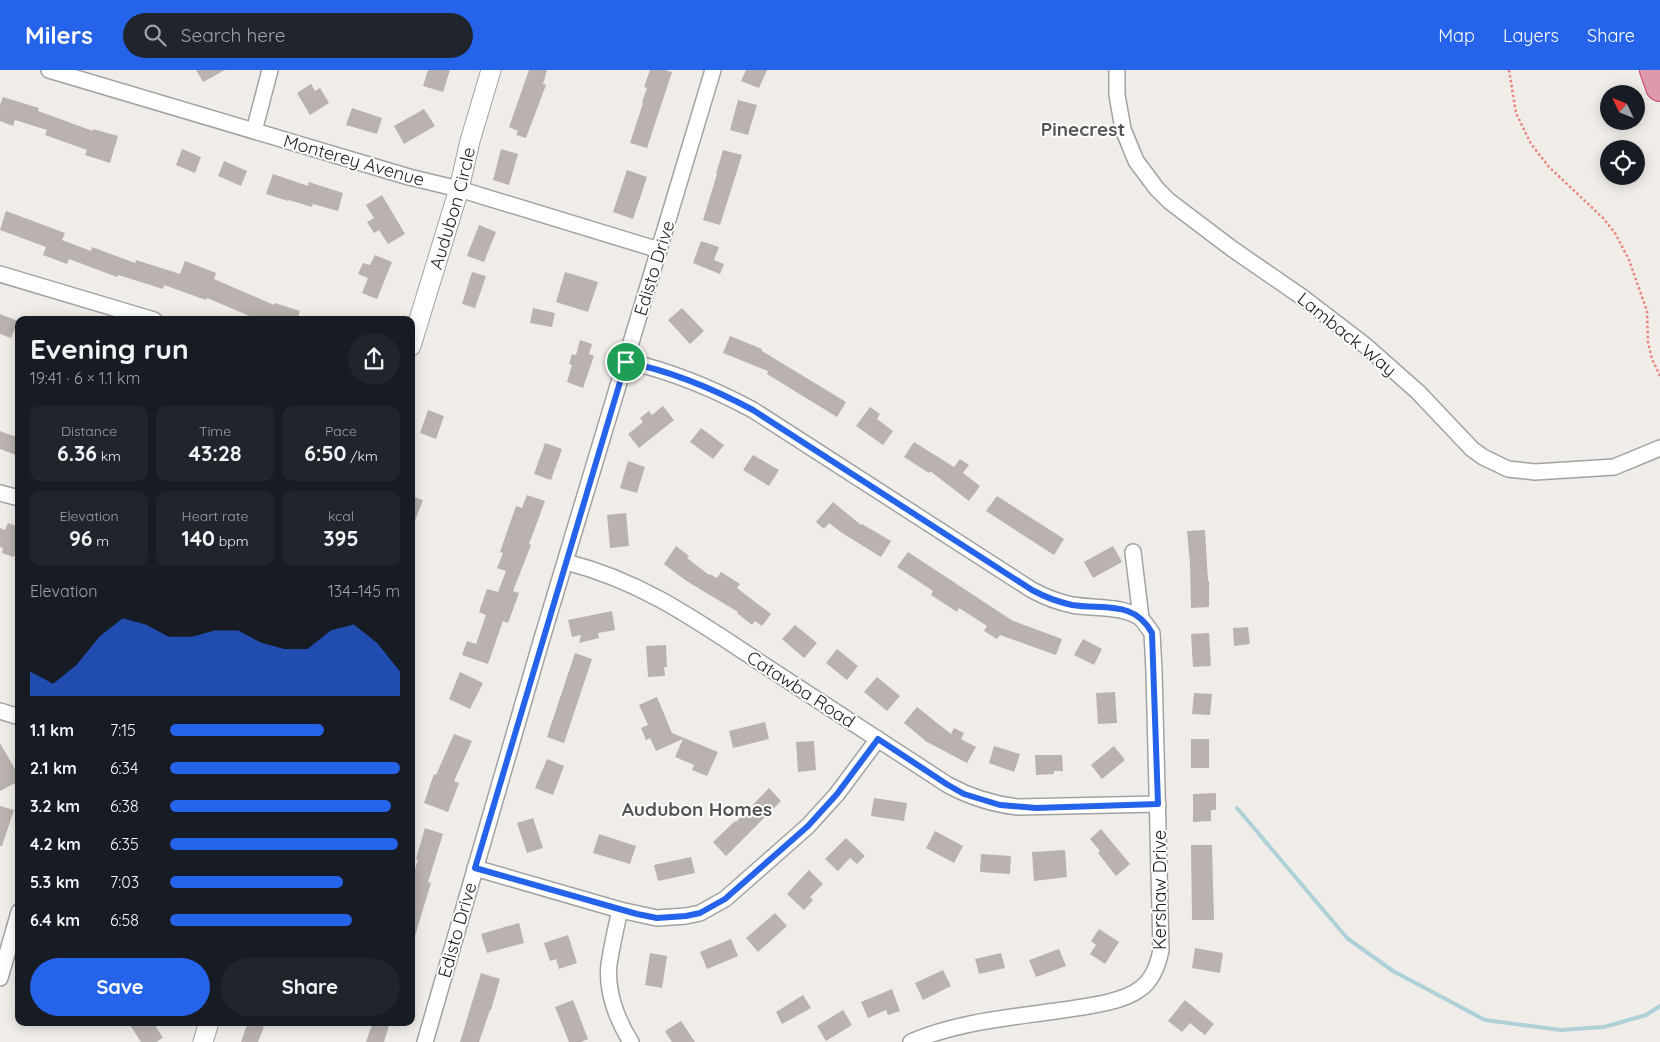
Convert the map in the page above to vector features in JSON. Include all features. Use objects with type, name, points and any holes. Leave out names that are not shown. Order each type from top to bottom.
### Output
[{"type":"highway","points":[[1654,70],[1660,87]]},
{"type":"street","name":"Monterey Avenue","points":[[49,70],[409,177],[459,188],[659,250]]},
{"type":"street","points":[[254,131],[270,70]]},
{"type":"street","name":"Audubon Circle","points":[[415,333],[459,188],[470,141],[491,70]]},
{"type":"street","name":"Edisto Drive","points":[[425,1042],[713,70]]},
{"type":"street","name":"Lamback Way","points":[[1117,70],[1117,96],[1123,129],[1136,161],[1157,189],[1169,201],[1231,248],[1302,297],[1366,346],[1418,392],[1472,449],[1483,457],[1508,469],[1535,472],[1614,467],[1660,448]]},
{"type":"street","points":[[0,274],[141,316]]},
{"type":"street","points":[[626,362],[677,375],[712,389],[753,410],[1032,590],[1058,602],[1124,610],[1133,612],[1141,618]]},
{"type":"street","points":[[0,492],[15,497]]},
{"type":"street","name":"Kershaw Drive","points":[[912,1042],[968,1024],[1088,1006],[1126,997],[1141,988],[1155,971],[1161,950],[1152,633],[1141,618],[1133,552]]},
{"type":"street","name":"Catawba Road","points":[[566,562],[591,568],[618,578],[668,603],[948,785],[973,797],[1000,805],[1036,808],[1158,804]]},
{"type":"street","points":[[0,711],[15,716]]},
{"type":"street","points":[[475,868],[620,910],[657,918],[671,918],[700,913],[725,899],[808,826],[837,794],[878,739]]},
{"type":"street","points":[[620,910],[609,965],[610,982],[617,1013],[631,1042]]},
{"type":"street","points":[[0,978],[11,931]]},
{"type":"street","points":[[203,1042],[208,1026]]},
{"type":"path","points":[[1509,70],[1516,113],[1531,144],[1549,167],[1603,218],[1615,233],[1629,260],[1647,311],[1648,342],[1652,359],[1660,376]]},
{"type":"building","points":[[196,70],[225,70],[203,82]]},
{"type":"building","points":[[428,70],[450,70],[443,92],[423,86]]},
{"type":"building","points":[[529,70],[547,70],[543,84],[546,85],[526,138],[516,135],[518,131],[509,127]]},
{"type":"building","points":[[650,70],[672,72],[647,148],[630,143],[643,103],[647,88],[644,87]]},
{"type":"building","points":[[746,70],[767,70],[759,88],[741,81]]},
{"type":"building","points":[[311,84],[315,91],[320,88],[329,103],[310,115],[297,93]]},
{"type":"building","points":[[3,97],[39,108],[38,111],[93,131],[93,129],[118,136],[110,163],[85,155],[87,150],[45,135],[47,130],[15,120],[13,126],[0,121],[0,105]]},
{"type":"building","points":[[738,100],[757,105],[748,135],[730,130]]},
{"type":"building","points":[[352,108],[382,118],[377,134],[346,125]]},
{"type":"building","points":[[424,109],[435,126],[404,144],[394,126]]},
{"type":"building","points":[[182,149],[201,157],[195,173],[176,165]]},
{"type":"building","points":[[501,149],[518,154],[509,185],[493,180]]},
{"type":"building","points":[[723,150],[742,155],[720,225],[703,220]]},
{"type":"building","points":[[224,161],[247,171],[241,186],[218,176]]},
{"type":"building","points":[[627,170],[647,177],[633,219],[613,212]]},
{"type":"building","points":[[273,174],[308,186],[309,182],[343,193],[338,211],[313,204],[312,207],[266,194]]},
{"type":"building","points":[[382,195],[405,234],[388,244],[379,230],[374,233],[367,222],[374,218],[366,205]]},
{"type":"building","points":[[6,211],[65,233],[62,240],[91,251],[92,247],[135,263],[136,260],[180,274],[185,261],[216,273],[214,279],[274,305],[275,303],[300,311],[298,316],[250,316],[207,298],[206,300],[164,285],[163,289],[118,275],[117,277],[69,259],[67,264],[43,255],[46,247],[0,230]]},
{"type":"building","points":[[479,225],[496,232],[484,262],[467,256]]},
{"type":"building","points":[[701,241],[719,247],[714,260],[724,264],[720,274],[693,263]]},
{"type":"building","points":[[375,255],[392,262],[377,299],[362,293],[368,278],[358,274],[363,263],[370,265]]},
{"type":"building","points":[[472,272],[486,276],[475,308],[462,304]]},
{"type":"building","points":[[565,272],[598,282],[588,312],[556,302]]},
{"type":"building","points":[[533,308],[555,313],[552,327],[530,323]]},
{"type":"building","points":[[682,308],[704,331],[690,344],[668,320]]},
{"type":"building","points":[[0,314],[15,320],[15,328],[11,338],[0,334]]},
{"type":"building","points":[[730,336],[762,349],[762,351],[846,402],[837,417],[767,374],[768,371],[723,353]]},
{"type":"building","points":[[580,340],[592,344],[589,354],[594,356],[583,388],[567,382],[572,365],[569,364],[572,354],[576,355]]},
{"type":"building","points":[[663,406],[674,420],[639,448],[628,434],[643,422],[640,418],[649,411],[652,415]]},
{"type":"building","points":[[870,407],[880,414],[877,419],[893,431],[883,445],[856,426]]},
{"type":"building","points":[[428,410],[444,416],[436,439],[420,433]]},
{"type":"building","points":[[701,428],[724,445],[713,459],[690,442]]},
{"type":"building","points":[[0,431],[15,437],[15,455],[0,449]]},
{"type":"building","points":[[914,442],[954,467],[960,459],[969,465],[963,473],[980,486],[969,501],[930,471],[929,473],[904,457]]},
{"type":"building","points":[[545,443],[562,449],[551,480],[534,474]]},
{"type":"building","points":[[753,455],[779,470],[769,486],[743,470]]},
{"type":"building","points":[[628,461],[645,467],[637,493],[620,488]]},
{"type":"building","points":[[527,495],[545,501],[529,544],[531,545],[513,591],[519,593],[508,623],[503,621],[488,664],[462,655],[467,641],[476,644],[486,615],[479,612],[487,589],[498,592],[506,571],[497,568],[503,553],[500,552],[516,506],[522,508]]},
{"type":"building","points":[[997,496],[1064,539],[1054,555],[986,511]]},
{"type":"building","points":[[415,497],[423,500],[415,520]]},
{"type":"building","points":[[833,502],[861,525],[891,541],[881,557],[829,523],[824,529],[816,522]]},
{"type":"building","points":[[626,513],[629,546],[610,548],[607,515]]},
{"type":"building","points":[[8,523],[15,526],[14,557],[2,553],[3,548],[0,547],[0,528],[5,530]]},
{"type":"building","points":[[1205,530],[1209,607],[1191,608],[1187,531]]},
{"type":"building","points":[[676,546],[689,556],[687,558],[709,575],[717,578],[721,572],[740,584],[737,588],[771,614],[762,626],[755,621],[752,625],[738,612],[685,580],[664,564]]},
{"type":"building","points":[[1113,546],[1122,562],[1093,578],[1084,562]]},
{"type":"building","points":[[908,552],[1013,621],[1062,639],[1056,655],[1000,635],[997,639],[984,631],[987,626],[959,608],[957,612],[931,595],[933,591],[897,567]]},
{"type":"building","points":[[612,611],[615,630],[598,633],[599,638],[579,643],[581,635],[572,637],[568,620]]},
{"type":"building","points":[[795,625],[817,643],[804,658],[782,639]]},
{"type":"building","points":[[1248,627],[1250,644],[1234,646],[1233,628]]},
{"type":"building","points":[[1209,633],[1211,666],[1193,667],[1191,634]]},
{"type":"building","points":[[1083,639],[1102,649],[1094,665],[1074,655]]},
{"type":"building","points":[[666,645],[667,667],[664,667],[665,676],[648,677],[646,646]]},
{"type":"building","points":[[837,649],[858,666],[847,680],[826,663]]},
{"type":"building","points":[[575,653],[592,659],[564,743],[547,737]]},
{"type":"building","points":[[460,672],[483,683],[470,709],[449,699]]},
{"type":"building","points":[[877,677],[900,696],[887,711],[864,692]]},
{"type":"building","points":[[1115,692],[1117,723],[1098,724],[1096,693]]},
{"type":"building","points":[[1194,693],[1212,694],[1210,715],[1192,714]]},
{"type":"building","points":[[657,697],[672,733],[718,752],[707,776],[692,770],[694,765],[675,757],[683,739],[656,751],[650,738],[646,740],[641,728],[648,725],[639,705]]},
{"type":"building","points":[[917,707],[951,734],[954,728],[964,733],[961,739],[976,747],[967,763],[927,742],[904,723]]},
{"type":"building","points":[[765,722],[769,739],[733,748],[729,731]]},
{"type":"building","points":[[454,734],[472,741],[454,781],[459,783],[448,812],[424,803],[434,774],[436,775]]},
{"type":"building","points":[[1191,739],[1209,739],[1209,768],[1191,768]]},
{"type":"building","points":[[814,741],[816,770],[798,772],[796,742]]},
{"type":"building","points":[[0,743],[15,769],[15,783],[0,791]]},
{"type":"building","points":[[994,746],[1020,754],[1014,772],[989,763]]},
{"type":"building","points":[[1114,746],[1125,760],[1102,779],[1091,765]]},
{"type":"building","points":[[1035,755],[1062,755],[1063,771],[1054,771],[1054,774],[1036,775]]},
{"type":"building","points":[[547,759],[564,766],[553,795],[535,788]]},
{"type":"building","points":[[769,788],[781,801],[726,856],[713,842],[736,822]]},
{"type":"building","points":[[1216,793],[1216,810],[1211,810],[1211,821],[1193,822],[1193,794]]},
{"type":"building","points":[[874,798],[907,803],[904,821],[871,816]]},
{"type":"building","points":[[0,806],[14,810],[2,846],[0,846]]},
{"type":"building","points":[[533,818],[543,848],[527,853],[517,823]]},
{"type":"building","points":[[425,828],[443,834],[428,882],[431,883],[415,936],[415,869],[418,860],[416,859]]},
{"type":"building","points":[[1101,829],[1130,864],[1116,876],[1098,853],[1100,851],[1090,839]]},
{"type":"building","points":[[935,831],[963,846],[954,863],[926,848]]},
{"type":"building","points":[[599,834],[636,846],[630,864],[593,853]]},
{"type":"building","points":[[846,838],[865,856],[857,864],[850,858],[838,871],[825,859]]},
{"type":"building","points":[[1191,845],[1212,845],[1214,920],[1192,920]]},
{"type":"building","points":[[1065,850],[1067,877],[1034,881],[1032,852]]},
{"type":"building","points":[[981,854],[1011,856],[1010,874],[980,872]]},
{"type":"building","points":[[691,857],[695,873],[658,881],[654,865]]},
{"type":"building","points":[[809,870],[823,884],[810,897],[813,900],[804,910],[787,894]]},
{"type":"building","points":[[775,913],[787,926],[758,952],[746,938]]},
{"type":"building","points":[[519,923],[524,943],[487,953],[481,934]]},
{"type":"building","points":[[1099,929],[1119,942],[1105,964],[1090,954],[1096,945],[1091,941]]},
{"type":"building","points":[[568,935],[577,963],[559,969],[556,959],[550,961],[544,943]]},
{"type":"building","points":[[731,939],[738,956],[707,969],[700,952]]},
{"type":"building","points":[[1195,948],[1223,953],[1220,973],[1192,968]]},
{"type":"building","points":[[1059,949],[1066,966],[1036,977],[1029,960]]},
{"type":"building","points":[[650,953],[667,956],[662,988],[645,985]]},
{"type":"building","points":[[1001,953],[1005,968],[979,974],[975,959]]},
{"type":"building","points":[[943,970],[951,986],[923,1000],[915,983]]},
{"type":"building","points":[[481,973],[500,979],[491,1010],[479,1042],[460,1042]]},
{"type":"building","points":[[892,989],[900,1011],[888,1015],[886,1010],[868,1018],[861,1002]]},
{"type":"building","points":[[803,995],[811,1008],[782,1024],[776,1012]]},
{"type":"building","points":[[573,1000],[588,1039],[581,1042],[569,1042],[555,1007]]},
{"type":"building","points":[[1185,1000],[1214,1024],[1205,1035],[1190,1023],[1182,1032],[1168,1021]]},
{"type":"building","points":[[843,1010],[852,1025],[826,1041],[817,1026]]},
{"type":"building","points":[[681,1021],[695,1042],[672,1042],[665,1031]]},
{"type":"building","points":[[131,1026],[156,1026],[163,1038],[156,1042],[141,1042]]},
{"type":"building","points":[[247,1026],[264,1027],[258,1042],[241,1042]]},
{"type":"building","points":[[372,1026],[389,1026],[384,1042],[366,1042]]},
{"type":"waterway","points":[[1237,808],[1347,938],[1393,971],[1485,1020],[1561,1030],[1604,1027],[1646,1015],[1660,1006]]},
{"type":"district","name":"Pinecrest","points":[[1083,129]]},
{"type":"district","name":"Audubon Homes","points":[[697,809]]},
{"type":"route","points":[[626,362],[651,367],[704,385],[753,410],[1006,574],[1045,597],[1073,605],[1124,610],[1133,612],[1141,618],[1152,633],[1157,730],[1158,804],[1036,808],[1000,805],[964,794],[878,739],[837,794],[808,826],[725,899],[700,913],[671,918],[657,918],[637,914],[475,868],[626,362]]}]
